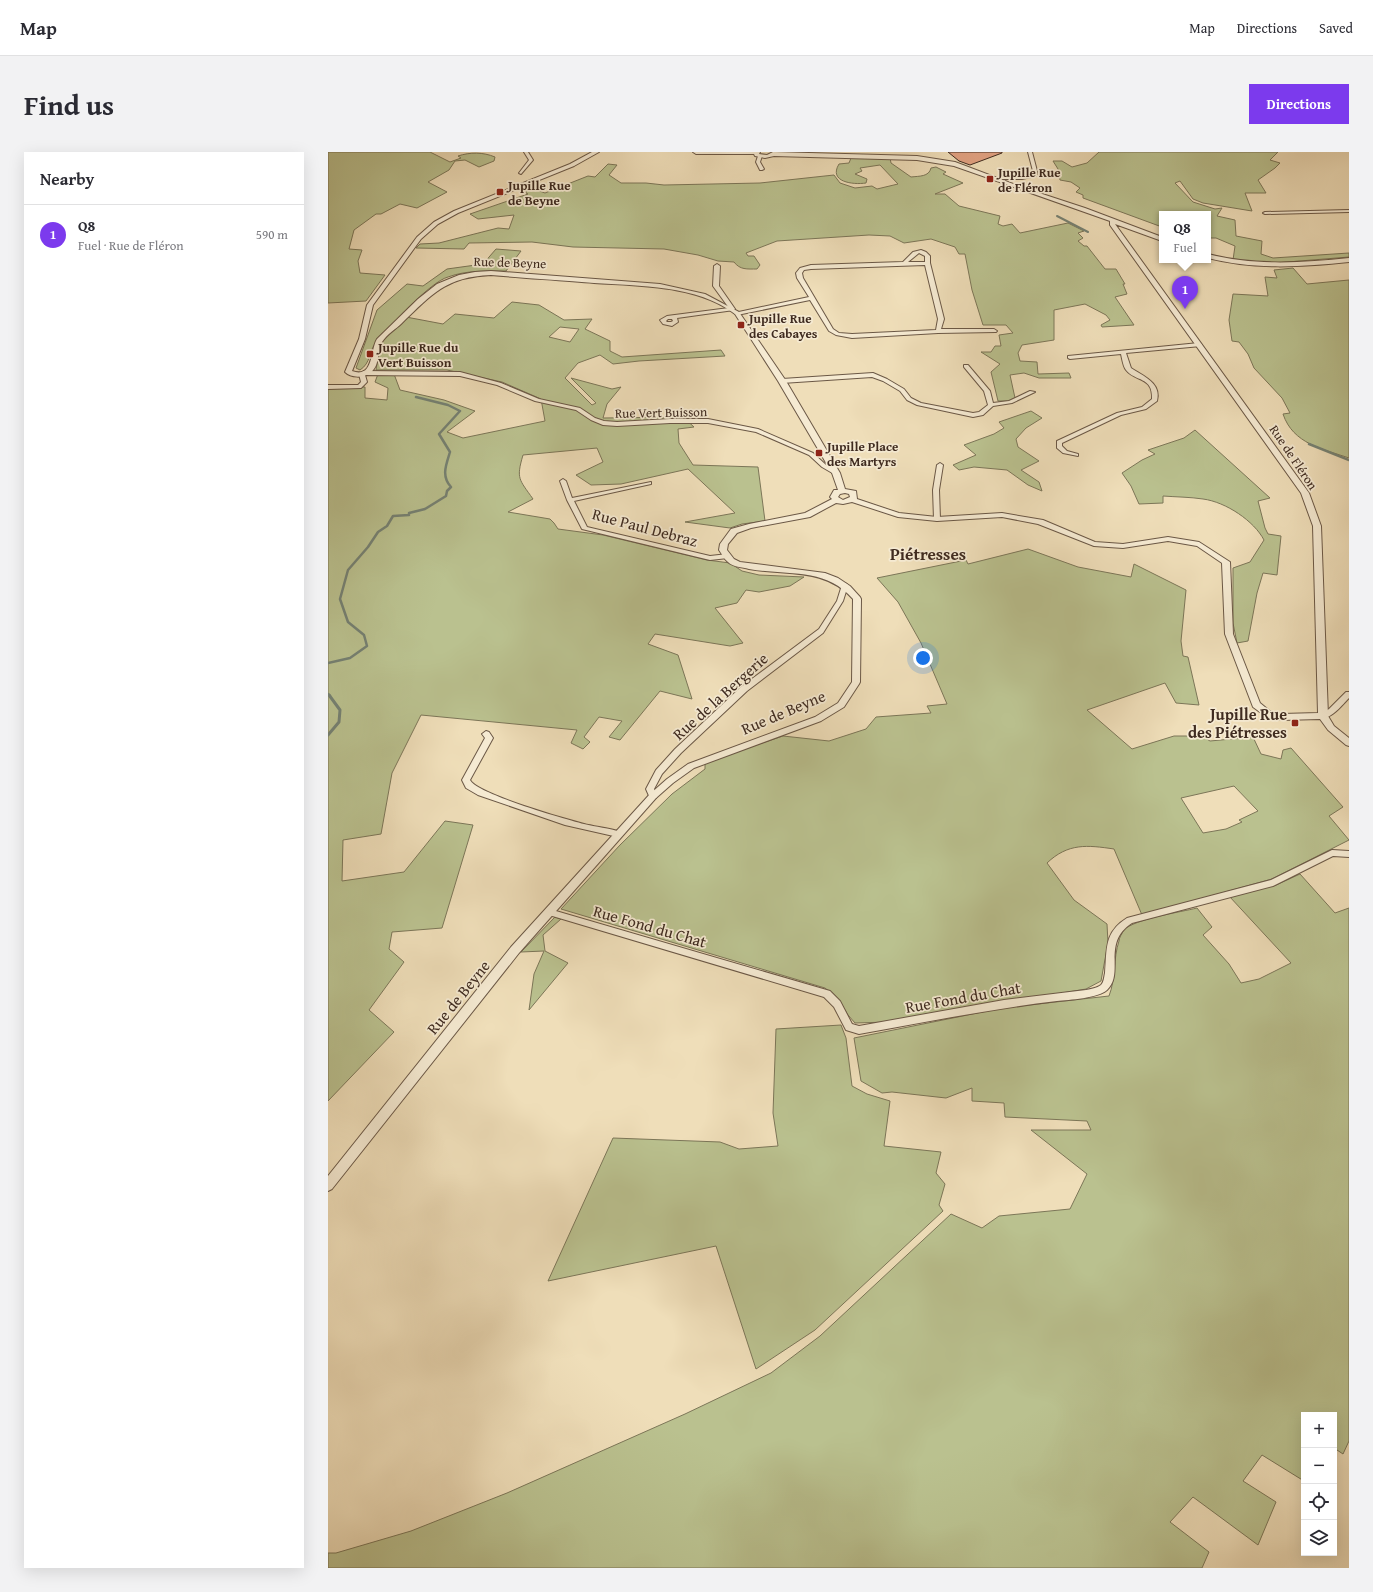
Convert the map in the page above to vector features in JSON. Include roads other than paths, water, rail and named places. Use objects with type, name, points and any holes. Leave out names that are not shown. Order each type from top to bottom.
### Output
[{"type":"street","points":[[521,173],[530,160],[526,152]]},
{"type":"street","points":[[328,387],[359,387],[364,382],[363,374],[354,375],[348,372],[362,339],[370,305],[419,238],[436,223],[456,212],[572,165],[596,152]]},
{"type":"street","points":[[696,152],[758,154],[765,157],[773,153],[848,154],[938,160],[955,164],[1159,238]]},
{"type":"street","points":[[992,178],[1022,178],[1034,175],[1035,171],[1030,152]]},
{"type":"street","points":[[758,154],[758,162],[762,169]]},
{"type":"street","points":[[1265,213],[1349,211]]},
{"type":"street","name":"Rue de Fléron","points":[[1113,221],[1112,224],[1305,493],[1318,526],[1323,716]]},
{"type":"street","points":[[904,264],[914,253],[925,252],[928,256],[927,263],[941,319],[938,331]]},
{"type":"street","points":[[1211,257],[1231,262],[1263,266],[1349,260]]},
{"type":"street","points":[[927,263],[811,267],[802,269],[799,273],[800,278],[811,298],[831,330],[838,334],[852,336],[938,331],[994,330]]},
{"type":"street","points":[[717,266],[716,286],[782,381],[836,473],[842,491]]},
{"type":"street","name":"Rue de Beyne","points":[[363,374],[372,367],[378,342],[434,288],[456,277],[477,273],[660,286],[703,295],[734,311]]},
{"type":"street","points":[[674,317],[734,311],[811,298]]},
{"type":"street","points":[[1070,357],[1199,345]]},
{"type":"street","points":[[1076,455],[1065,452],[1059,447],[1059,442],[1119,414],[1144,408],[1155,400],[1156,392],[1153,384],[1128,369],[1123,352]]},
{"type":"street","points":[[966,366],[987,391],[990,405]]},
{"type":"street","name":"Rue Vert Buisson","points":[[363,374],[460,374],[499,384],[537,400],[578,409],[593,419],[603,423],[617,424],[670,421],[708,421],[758,431],[811,454],[824,466],[836,473]]},
{"type":"street","points":[[782,381],[873,375],[886,380],[902,390],[909,399],[919,404],[973,415],[981,414],[990,405],[1010,402],[1032,392]]},
{"type":"street","points":[[937,519],[936,490],[940,465]]},
{"type":"street","name":"Rue Paul Debraz","points":[[563,481],[570,500],[584,528],[710,558],[728,556]]},
{"type":"street","name":"Rue Paul Debraz","points":[[570,500],[649,483]]},
{"type":"street","points":[[836,500],[834,497],[837,492],[842,491],[853,493],[854,498],[852,500]]},
{"type":"street","points":[[728,556],[723,550],[724,544],[734,531],[749,526],[808,515],[836,500],[839,502],[848,502],[852,500],[898,515],[937,519],[1002,515],[1040,522],[1094,544],[1123,546],[1168,539],[1199,544],[1226,562],[1229,634],[1256,705],[1268,715],[1323,716],[1332,711],[1349,694]]},
{"type":"street","name":"Rue de Beyne","points":[[328,1185],[515,950],[653,796],[670,781],[691,766],[818,719],[841,705],[856,682],[857,599],[852,591],[845,585],[824,574],[755,568],[733,562],[728,556]]},
{"type":"street","name":"Rue de la Bergerie","points":[[653,796],[650,789],[659,772],[678,751],[744,689],[821,631],[840,601],[845,585]]},
{"type":"street","points":[[1323,716],[1331,728],[1349,743]]},
{"type":"street","points":[[486,734],[489,738],[486,746],[466,780],[469,786],[481,793],[569,823],[618,834]]},
{"type":"street","name":"Rue Fond du Chat","points":[[549,912],[827,994],[837,1004],[849,1027],[860,1030],[1004,1004],[1086,994],[1104,988],[1110,975],[1110,948],[1119,928],[1130,920],[1273,883],[1332,854],[1349,854]]},
{"type":"waterway","points":[[1057,216],[1088,232]]},
{"type":"waterway","points":[[328,663],[350,658],[367,646],[364,635],[348,622],[340,599],[348,570],[368,547],[378,532],[387,526],[393,516],[409,515],[409,513],[425,509],[446,496],[447,491],[451,487],[445,475],[450,452],[439,434],[460,411],[448,405],[416,397]]},
{"type":"waterway","points":[[1309,444],[1349,460]]},
{"type":"waterway","points":[[328,735],[339,722],[340,710],[329,695]]},
{"type":"place","name":"Jupille Rue de Fléron","points":[[990,179]]},
{"type":"place","name":"Jupille Rue de Beyne","points":[[500,192]]},
{"type":"place","name":"Q8","points":[[1185,309]]},
{"type":"place","name":"Jupille Rue des Cabayes","points":[[741,325]]},
{"type":"place","name":"Jupille Rue du Vert Buisson","points":[[370,354]]},
{"type":"place","name":"Jupille Place des Martyrs","points":[[819,453]]},
{"type":"place","name":"Jupille Rue des Piétresses","points":[[1295,723]]},
{"type":"district","name":"Piétresses","points":[[928,554]]}]
